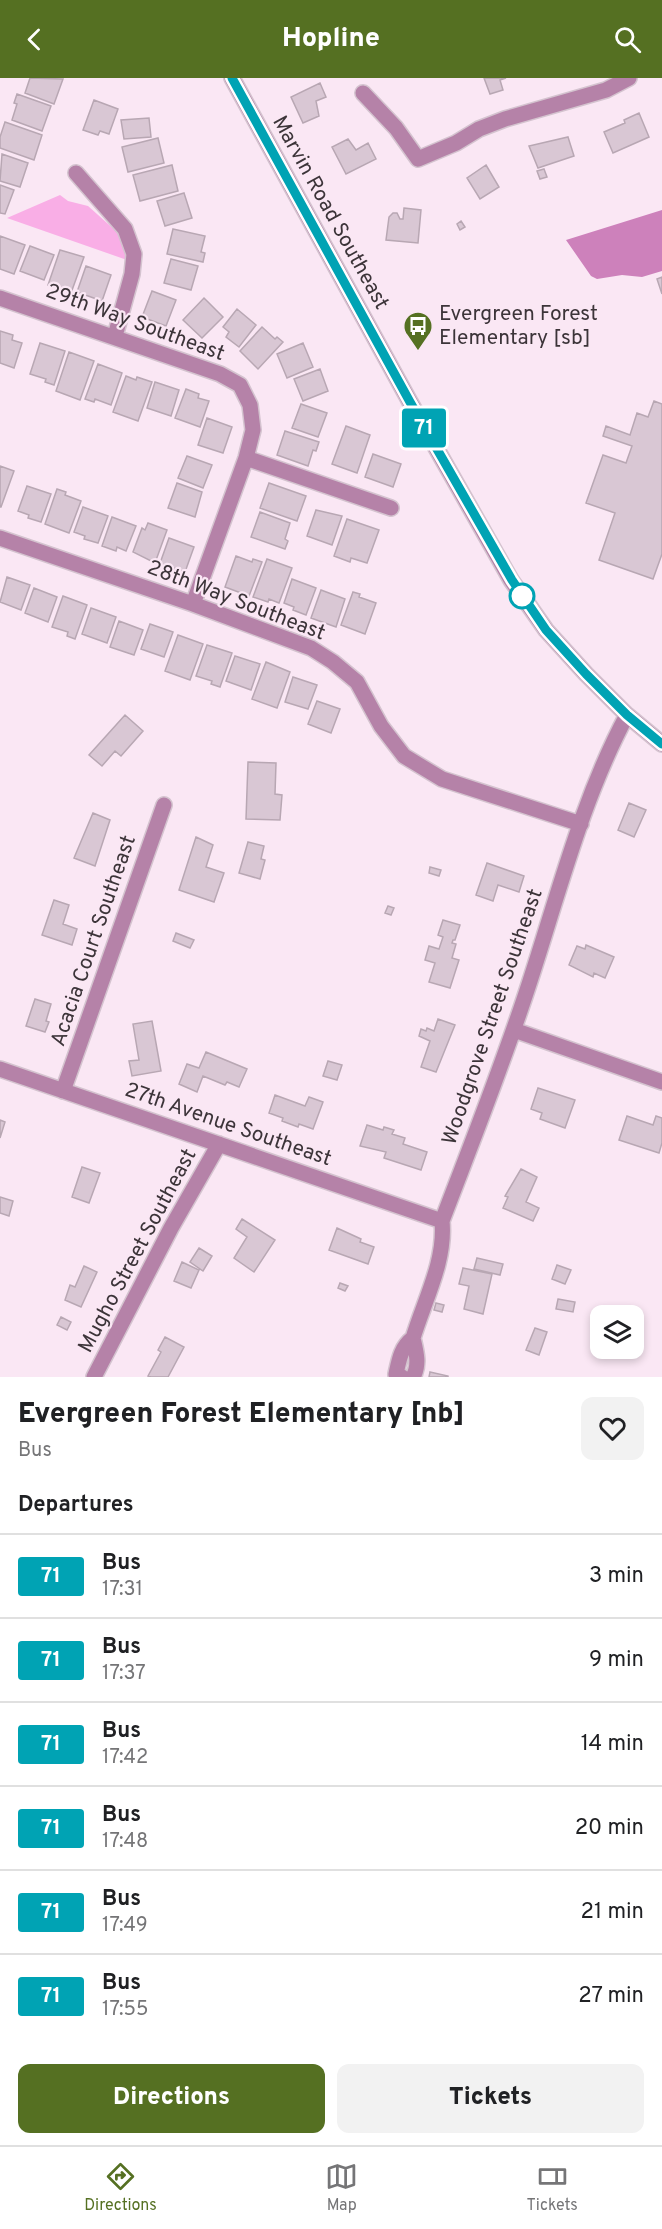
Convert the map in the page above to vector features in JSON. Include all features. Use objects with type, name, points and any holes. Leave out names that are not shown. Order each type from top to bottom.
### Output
[{"type":"street","name":"Marvin Road Southeast","points":[[232,78],[410,402],[512,580],[546,630],[586,674],[627,715],[662,744]]},
{"type":"street","points":[[363,93],[396,128],[418,159],[505,119],[606,90],[629,78]]},
{"type":"street","points":[[76,173],[125,229],[134,254],[132,274],[115,336]]},
{"type":"street","name":"29th Way Southeast","points":[[0,298],[220,374],[240,385],[250,405],[253,430],[246,458],[194,604]]},
{"type":"street","points":[[246,458],[391,508]]},
{"type":"street","name":"28th Way Southeast","points":[[0,538],[194,604],[311,648],[333,662],[357,682],[381,726],[404,756],[442,779],[581,824]]},
{"type":"street","name":"Woodgrove Street Southeast","points":[[413,1377],[416,1371],[417,1356],[413,1338],[438,1262],[443,1234],[442,1221],[514,1030],[581,824],[613,741],[627,715]]},
{"type":"street","name":"Acacia Court Southeast","points":[[63,1091],[164,805]]},
{"type":"street","points":[[514,1030],[662,1082]]},
{"type":"street","name":"27th Avenue Southeast","points":[[0,1069],[442,1221]]},
{"type":"street","name":"Mugho Street Southeast","points":[[94,1377],[171,1228],[219,1144]]},
{"type":"street","name":"Woodgrove Street Southeast","points":[[402,1377],[396,1374],[400,1355],[406,1343],[413,1338]]},
{"type":"shaded area","points":[[60,195],[68,201],[88,206],[116,231],[125,246],[127,260],[7,218]]},
{"type":"shaded area","points":[[662,210],[662,271],[642,277],[622,275],[597,279],[591,276],[566,240]]},
{"type":"building","points":[[30,78],[63,79],[54,104],[25,93]]},
{"type":"building","points":[[484,78],[506,78],[500,80],[503,90],[490,94]]},
{"type":"building","points":[[320,83],[326,97],[316,101],[319,116],[303,123],[291,97]]},
{"type":"building","points":[[17,94],[51,106],[42,131],[12,120],[17,104],[14,103]]},
{"type":"building","points":[[94,100],[118,109],[109,134],[100,131],[98,135],[83,130]]},
{"type":"building","points":[[639,113],[649,137],[613,153],[604,132],[625,123],[624,120]]},
{"type":"building","points":[[149,118],[151,137],[124,139],[121,120]]},
{"type":"building","points":[[5,122],[42,135],[34,160],[0,148],[0,137]]},
{"type":"building","points":[[568,137],[574,156],[538,168],[529,146]]},
{"type":"building","points":[[158,138],[164,163],[128,172],[122,147]]},
{"type":"building","points":[[348,139],[356,150],[368,143],[376,159],[346,174],[332,147]]},
{"type":"building","points":[[2,154],[28,163],[20,187],[0,181]]},
{"type":"building","points":[[172,165],[178,191],[140,201],[133,175]]},
{"type":"building","points":[[486,165],[499,187],[480,199],[467,178]]},
{"type":"building","points":[[544,169],[547,177],[540,179],[537,171]]},
{"type":"building","points":[[0,185],[14,190],[5,214],[0,213]]},
{"type":"building","points":[[184,193],[192,218],[165,226],[157,201]]},
{"type":"building","points":[[404,208],[421,210],[418,243],[386,240],[389,217],[397,213],[400,219],[403,219]]},
{"type":"building","points":[[461,221],[465,227],[460,230],[457,224]]},
{"type":"building","points":[[173,229],[205,236],[201,252],[205,253],[203,262],[167,254]]},
{"type":"building","points":[[0,236],[25,245],[14,274],[0,269]]},
{"type":"building","points":[[30,246],[54,255],[44,280],[20,271]]},
{"type":"building","points":[[60,250],[84,257],[71,293],[48,285]]},
{"type":"building","points":[[171,259],[198,266],[191,290],[164,283]]},
{"type":"building","points":[[86,266],[111,275],[102,301],[77,292]]},
{"type":"building","points":[[662,277],[662,294],[657,279]]},
{"type":"building","points":[[152,291],[176,300],[166,326],[142,317]]},
{"type":"building","points":[[204,298],[223,317],[202,338],[183,320]]},
{"type":"building","points":[[237,309],[256,325],[239,347],[226,337],[229,332],[223,327]]},
{"type":"building","points":[[262,327],[275,339],[277,337],[283,342],[258,369],[240,351]]},
{"type":"building","points":[[0,331],[13,335],[12,340],[22,343],[14,368],[0,363]]},
{"type":"building","points":[[40,343],[65,351],[54,385],[45,382],[46,379],[30,374]]},
{"type":"building","points":[[303,343],[313,367],[287,378],[277,354]]},
{"type":"building","points":[[69,352],[94,361],[80,400],[56,391]]},
{"type":"building","points":[[98,364],[122,373],[111,405],[95,399],[94,402],[85,399]]},
{"type":"building","points":[[320,369],[328,391],[303,401],[294,379]]},
{"type":"building","points":[[126,376],[152,382],[138,421],[113,412]]},
{"type":"building","points":[[155,382],[179,390],[171,416],[147,408]]},
{"type":"building","points":[[186,389],[199,394],[198,398],[209,401],[200,427],[175,418]]},
{"type":"building","points":[[654,401],[662,404],[662,554],[653,579],[599,560],[615,513],[586,503],[603,455],[626,463],[632,446],[603,436],[606,426],[630,435],[637,413],[648,417]]},
{"type":"building","points":[[301,404],[327,413],[318,437],[292,428]]},
{"type":"building","points":[[207,418],[232,427],[223,453],[198,445]]},
{"type":"building","points":[[346,426],[370,435],[357,473],[332,464]]},
{"type":"building","points":[[285,431],[319,442],[316,451],[313,450],[308,466],[277,455]]},
{"type":"building","points":[[373,454],[401,464],[393,487],[365,477]]},
{"type":"building","points":[[187,456],[212,465],[203,488],[178,478]]},
{"type":"building","points":[[0,466],[14,471],[1,507],[0,507]]},
{"type":"building","points":[[177,483],[202,492],[195,517],[168,508]]},
{"type":"building","points":[[269,483],[306,496],[297,521],[260,508]]},
{"type":"building","points":[[27,486],[51,494],[41,522],[28,518],[29,515],[18,511]]},
{"type":"building","points":[[57,489],[81,501],[69,533],[45,524]]},
{"type":"building","points":[[83,507],[108,516],[98,543],[84,539],[85,536],[74,532]]},
{"type":"building","points":[[316,510],[342,516],[332,545],[307,536]]},
{"type":"building","points":[[260,512],[290,523],[285,539],[288,541],[285,549],[251,537]]},
{"type":"building","points":[[112,517],[136,526],[126,551],[117,547],[116,551],[102,546]]},
{"type":"building","points":[[347,519],[379,530],[367,563],[351,558],[350,562],[334,556]]},
{"type":"building","points":[[148,523],[167,530],[155,563],[133,552],[142,528],[145,530]]},
{"type":"building","points":[[169,538],[194,547],[185,572],[159,566]]},
{"type":"building","points":[[236,556],[252,562],[253,559],[262,562],[249,596],[225,587]]},
{"type":"building","points":[[267,559],[292,568],[279,603],[253,597]]},
{"type":"building","points":[[7,577],[30,585],[21,610],[0,602]]},
{"type":"building","points":[[292,579],[316,588],[306,615],[293,610],[294,607],[284,603]]},
{"type":"building","points":[[34,588],[57,597],[48,622],[25,613]]},
{"type":"building","points":[[321,590],[345,599],[336,627],[311,618]]},
{"type":"building","points":[[353,592],[360,594],[359,597],[376,603],[365,634],[341,625]]},
{"type":"building","points":[[63,596],[87,605],[75,639],[67,636],[68,632],[52,627]]},
{"type":"building","points":[[91,608],[116,617],[107,643],[82,634]]},
{"type":"building","points":[[119,621],[143,630],[134,655],[110,647]]},
{"type":"building","points":[[150,624],[173,632],[164,657],[141,649]]},
{"type":"building","points":[[178,635],[203,644],[190,680],[165,671]]},
{"type":"building","points":[[207,645],[232,653],[220,687],[211,684],[212,681],[196,676]]},
{"type":"building","points":[[235,656],[260,664],[251,690],[226,681]]},
{"type":"building","points":[[266,662],[290,672],[277,708],[252,699]]},
{"type":"building","points":[[293,677],[317,685],[308,709],[285,702]]},
{"type":"building","points":[[317,701],[340,709],[331,733],[308,724]]},
{"type":"building","points":[[125,715],[143,731],[121,756],[115,751],[102,766],[89,755]]},
{"type":"building","points":[[248,762],[276,763],[275,794],[282,795],[280,820],[246,819]]},
{"type":"building","points":[[629,803],[646,810],[634,837],[618,830]]},
{"type":"building","points":[[93,813],[110,820],[95,866],[74,858]]},
{"type":"building","points":[[196,837],[213,845],[206,867],[224,873],[214,902],[179,890]]},
{"type":"building","points":[[248,842],[264,846],[261,859],[265,860],[260,879],[239,873]]},
{"type":"building","points":[[487,863],[524,876],[519,892],[498,885],[493,901],[476,895]]},
{"type":"building","points":[[430,867],[441,870],[439,876],[429,873]]},
{"type":"building","points":[[54,900],[69,905],[63,924],[77,929],[72,945],[42,935]]},
{"type":"building","points":[[388,906],[394,908],[391,915],[385,913]]},
{"type":"building","points":[[443,920],[460,925],[452,943],[456,944],[452,958],[459,960],[450,988],[429,982],[435,963],[425,960],[429,946],[439,949],[443,937],[438,935]]},
{"type":"building","points":[[176,933],[194,940],[190,948],[173,941]]},
{"type":"building","points":[[586,945],[614,957],[605,978],[594,973],[593,977],[569,965],[577,946],[585,949]]},
{"type":"building","points":[[35,999],[51,1004],[46,1021],[49,1022],[45,1032],[26,1026]]},
{"type":"building","points":[[438,1019],[455,1025],[436,1072],[421,1067],[430,1041],[419,1036],[421,1029],[426,1031],[427,1028],[434,1031]]},
{"type":"building","points":[[152,1021],[161,1071],[132,1076],[129,1061],[139,1060],[133,1024]]},
{"type":"building","points":[[206,1052],[247,1069],[239,1087],[227,1082],[225,1085],[203,1076],[197,1092],[179,1084],[187,1064],[199,1068]]},
{"type":"building","points":[[328,1061],[342,1065],[337,1080],[323,1076]]},
{"type":"building","points":[[538,1088],[575,1100],[565,1128],[540,1119],[542,1113],[531,1109]]},
{"type":"building","points":[[275,1095],[305,1106],[309,1097],[323,1102],[313,1129],[299,1124],[298,1127],[269,1113]]},
{"type":"building","points":[[627,1116],[653,1125],[656,1116],[662,1118],[662,1143],[659,1153],[619,1140]]},
{"type":"building","points":[[0,1120],[5,1122],[0,1138]]},
{"type":"building","points":[[367,1125],[383,1130],[384,1127],[394,1130],[392,1134],[405,1138],[403,1144],[427,1152],[421,1170],[384,1158],[386,1152],[360,1146]]},
{"type":"building","points":[[82,1167],[100,1173],[89,1203],[72,1197]]},
{"type":"building","points":[[521,1169],[537,1177],[526,1202],[539,1208],[533,1221],[503,1208],[508,1197],[505,1196]]},
{"type":"building","points":[[0,1197],[13,1201],[9,1216],[0,1213]]},
{"type":"building","points":[[242,1219],[275,1240],[254,1272],[234,1258],[247,1237],[236,1229]]},
{"type":"building","points":[[337,1228],[361,1239],[360,1242],[374,1247],[368,1264],[329,1250]]},
{"type":"building","points":[[199,1248],[212,1256],[203,1271],[190,1262]]},
{"type":"building","points":[[477,1258],[503,1264],[500,1275],[474,1269]]},
{"type":"building","points":[[182,1262],[199,1270],[191,1288],[174,1281]]},
{"type":"building","points":[[557,1265],[571,1270],[565,1284],[552,1279]]},
{"type":"building","points":[[84,1266],[97,1272],[81,1307],[65,1300],[70,1285],[75,1287]]},
{"type":"building","points":[[463,1268],[492,1274],[483,1314],[464,1309],[469,1286],[459,1284]]},
{"type":"building","points":[[340,1283],[348,1286],[345,1291],[338,1288]]},
{"type":"building","points":[[558,1299],[575,1302],[573,1312],[556,1309]]},
{"type":"building","points":[[436,1303],[444,1305],[442,1312],[434,1310]]},
{"type":"building","points":[[61,1317],[71,1322],[67,1330],[57,1325]]},
{"type":"building","points":[[535,1328],[547,1332],[539,1355],[526,1350]]},
{"type":"building","points":[[165,1337],[184,1347],[168,1377],[148,1376],[161,1352],[158,1350]]},
{"type":"building","points":[[430,1372],[448,1376],[448,1377],[429,1377]]},
{"type":"bus line","name":"71","points":[[232,78],[410,402],[512,580],[546,630],[586,674],[627,715],[662,744]]},
{"type":"place","name":"Evergreen Forest Elementary [sb]","points":[[418,352]]}]
